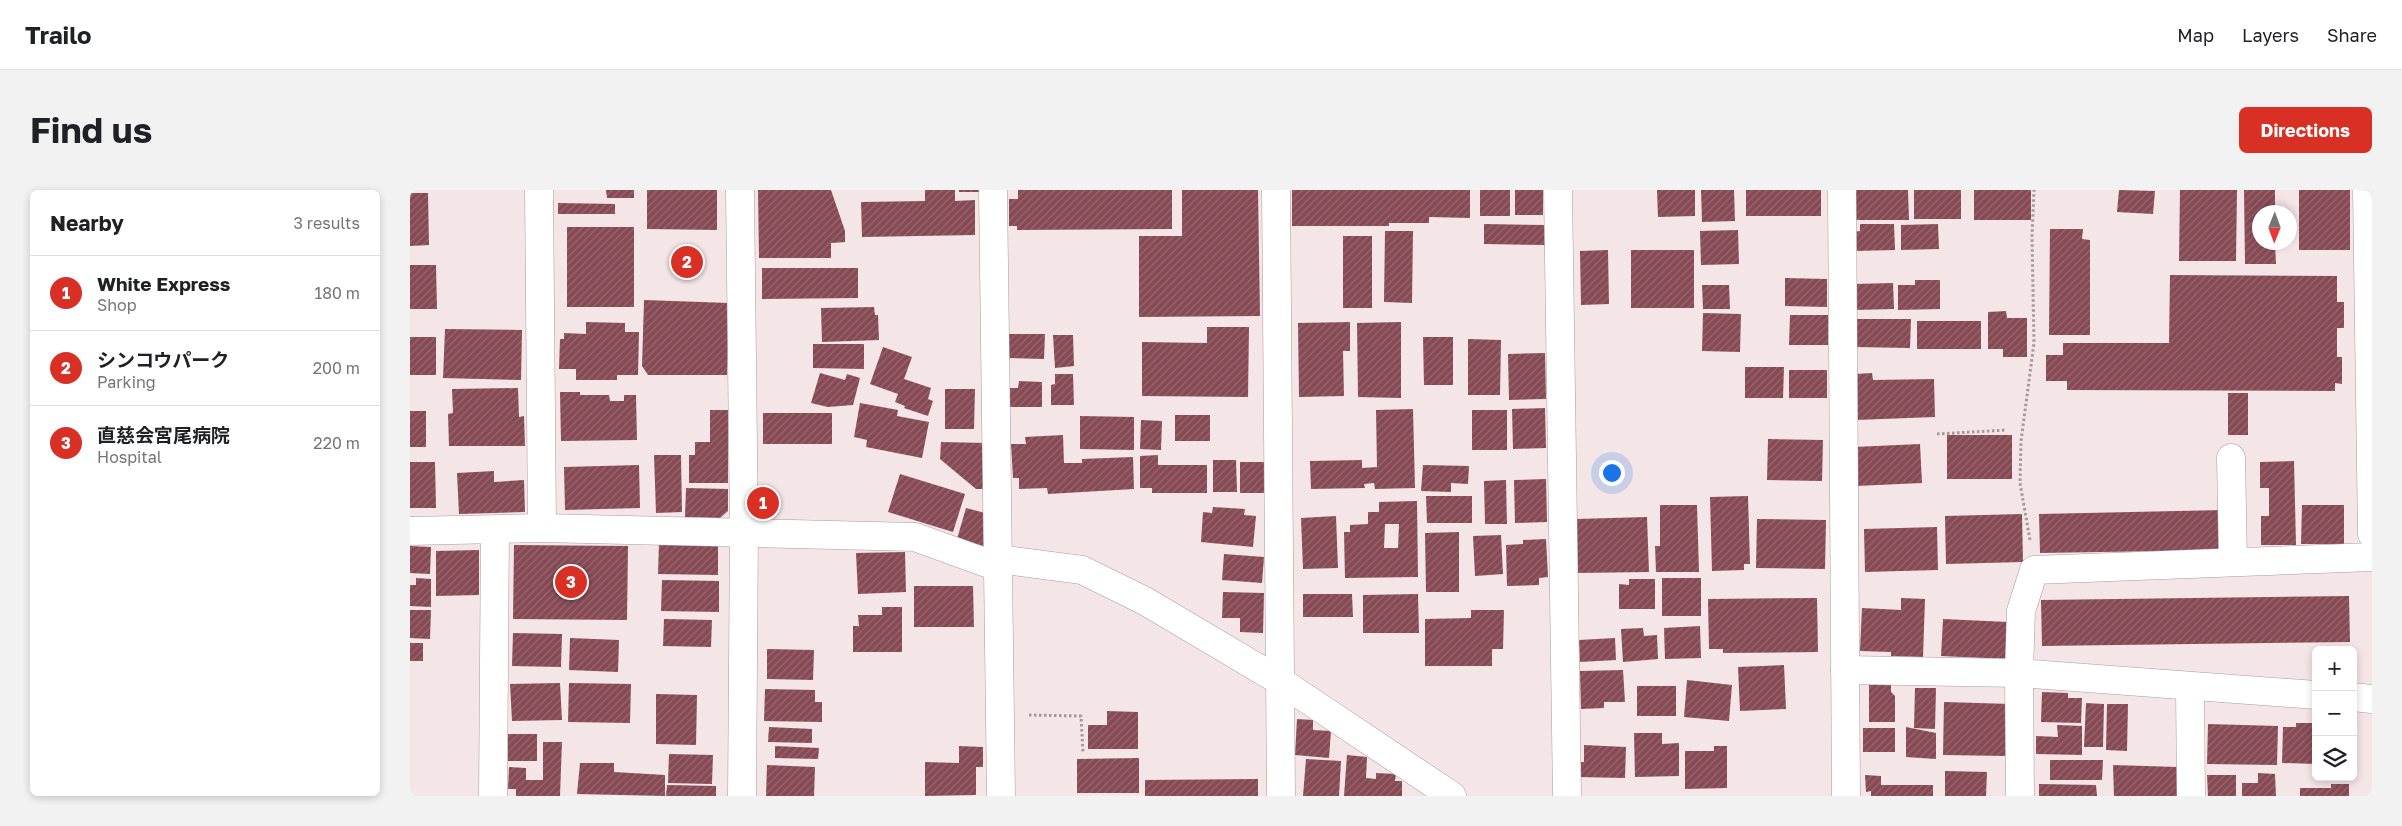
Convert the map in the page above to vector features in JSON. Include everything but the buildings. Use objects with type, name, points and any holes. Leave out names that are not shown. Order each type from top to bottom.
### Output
[{"type":"street","points":[[539,190],[542,528]]},
{"type":"street","points":[[740,190],[744,532],[742,796]]},
{"type":"street","points":[[993,190],[1001,796]]},
{"type":"street","points":[[1276,190],[1281,796]]},
{"type":"street","points":[[1558,190],[1567,796]]},
{"type":"street","points":[[1842,190],[1846,796]]},
{"type":"street","points":[[2367,190],[2372,534]]},
{"type":"street","points":[[2231,458],[2233,562]]},
{"type":"street","points":[[410,531],[542,528],[744,532],[838,537],[915,537],[998,563],[1082,570],[1145,601],[1280,681],[1452,796]]},
{"type":"street","points":[[493,796],[495,530]]},
{"type":"street","points":[[2020,796],[2019,673],[2021,611],[2034,570],[2372,557]]},
{"type":"street","points":[[1845,670],[2019,673],[2312,695]]},
{"type":"street","points":[[2190,687],[2190,796]]},
{"type":"street","points":[[2357,698],[2372,699]]},
{"type":"path","points":[[2034,190],[2032,236],[2034,344],[2021,441],[2020,483],[2027,512],[2034,570]]},
{"type":"path","points":[[1937,434],[2006,430]]},
{"type":"path","points":[[1001,715],[1081,716],[1083,753]]},
{"type":"place","name":"シンコウパーク","points":[[687,262]]},
{"type":"place","name":"White Express","points":[[763,503]]},
{"type":"place","name":"直慈会宮尾病院","points":[[571,582]]}]
